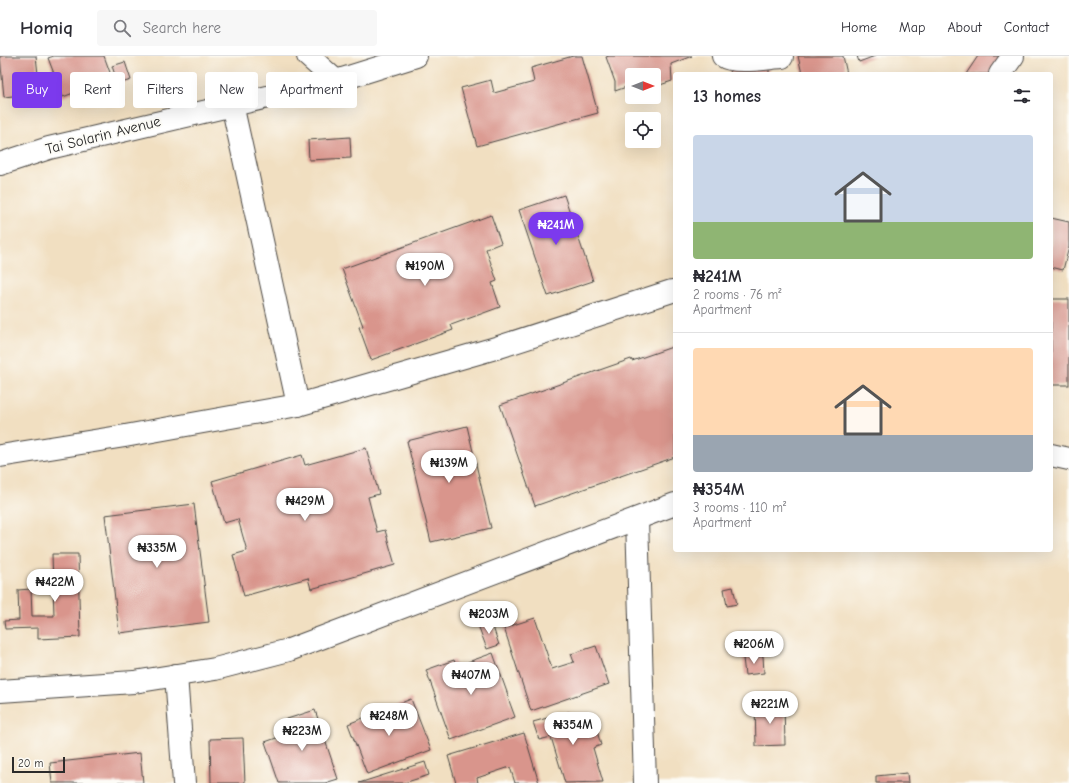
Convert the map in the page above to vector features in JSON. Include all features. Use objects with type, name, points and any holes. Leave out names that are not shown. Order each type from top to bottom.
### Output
[{"type":"street","points":[[308,56],[326,72]]},
{"type":"street","name":"Tai Solarin Avenue","points":[[357,74],[416,56]]},
{"type":"street","points":[[723,56],[727,59],[736,60],[782,57]]},
{"type":"street","points":[[1001,72],[1013,56]]},
{"type":"street","name":"Tai Solarin Avenue","points":[[0,164],[49,148],[215,108]]},
{"type":"street","points":[[233,108],[298,405]]},
{"type":"street","points":[[0,456],[125,436],[298,405],[499,347],[672,291]]},
{"type":"street","points":[[1053,455],[1069,459]]},
{"type":"street","points":[[0,691],[134,682],[215,669],[289,650],[673,505]]},
{"type":"street","points":[[637,519],[645,783]]},
{"type":"street","points":[[176,675],[184,783]]},
{"type":"building","points":[[0,56],[36,56],[38,72],[12,72],[12,96],[4,97]]},
{"type":"building","points":[[54,56],[104,56],[110,72],[70,72],[70,94],[63,97],[62,72],[53,72],[48,58]]},
{"type":"building","points":[[573,56],[582,56],[598,113],[477,146],[461,88],[491,80],[494,93],[534,82],[531,68]]},
{"type":"building","points":[[692,56],[671,64],[672,81],[661,85],[661,68],[625,68],[625,87],[615,91],[615,82],[606,57]]},
{"type":"building","points":[[798,56],[843,56],[847,72],[802,72]]},
{"type":"building","points":[[857,56],[875,56],[859,62]]},
{"type":"building","points":[[978,56],[1005,56],[994,72],[967,72]]},
{"type":"building","points":[[125,62],[131,80],[125,82],[125,72],[114,72],[112,66]]},
{"type":"building","points":[[731,66],[769,67],[769,72],[730,72]]},
{"type":"building","points":[[350,137],[351,158],[309,160],[308,140]]},
{"type":"building","points":[[564,195],[593,281],[548,296],[519,210]]},
{"type":"building","points":[[491,215],[501,243],[486,249],[497,281],[492,283],[500,307],[451,325],[453,330],[371,360],[359,327],[363,326],[342,269]]},
{"type":"building","points":[[1053,218],[1069,222],[1069,247],[1063,270],[1053,268]]},
{"type":"building","points":[[1053,299],[1069,299],[1069,385],[1053,385]]},
{"type":"building","points":[[673,347],[673,458],[535,506],[500,405],[631,359],[632,361]]},
{"type":"building","points":[[467,426],[491,528],[431,542],[407,441]]},
{"type":"building","points":[[366,448],[379,494],[368,497],[377,532],[385,530],[395,565],[311,589],[308,578],[244,596],[233,555],[247,551],[238,519],[224,523],[212,481],[302,455],[305,465]]},
{"type":"building","points":[[194,504],[209,622],[119,633],[105,515]]},
{"type":"building","points":[[52,554],[78,554],[80,637],[38,639],[38,628],[5,629],[4,621],[19,620],[18,590],[31,589],[32,616],[54,616]]},
{"type":"building","points":[[733,587],[737,604],[727,606],[724,589]]},
{"type":"building","points":[[535,618],[552,669],[574,662],[571,654],[596,646],[609,684],[531,711],[504,628]]},
{"type":"building","points":[[491,621],[499,645],[487,649],[478,625]]},
{"type":"building","points":[[493,653],[515,717],[451,740],[426,670],[454,660],[464,686],[475,682],[468,662]]},
{"type":"building","points":[[763,656],[764,673],[745,675],[743,658]]},
{"type":"building","points":[[411,699],[431,750],[367,774],[348,724]]},
{"type":"building","points":[[784,704],[785,745],[756,746],[755,705]]},
{"type":"building","points":[[315,710],[338,779],[325,783],[279,783],[265,742],[285,735],[281,721]]},
{"type":"building","points":[[569,712],[572,720],[592,714],[601,745],[593,748],[603,782],[565,783],[551,737],[539,740],[533,722]]},
{"type":"building","points":[[524,733],[539,783],[515,783],[510,767],[477,778],[478,783],[456,783],[448,756]]},
{"type":"building","points":[[243,738],[245,783],[211,783],[210,739]]},
{"type":"building","points":[[140,753],[143,783],[52,783],[50,763]]},
{"type":"building","points":[[425,762],[429,775],[404,783],[359,783]]},
{"type":"building","points":[[907,773],[908,783],[876,783],[876,776]]}]
